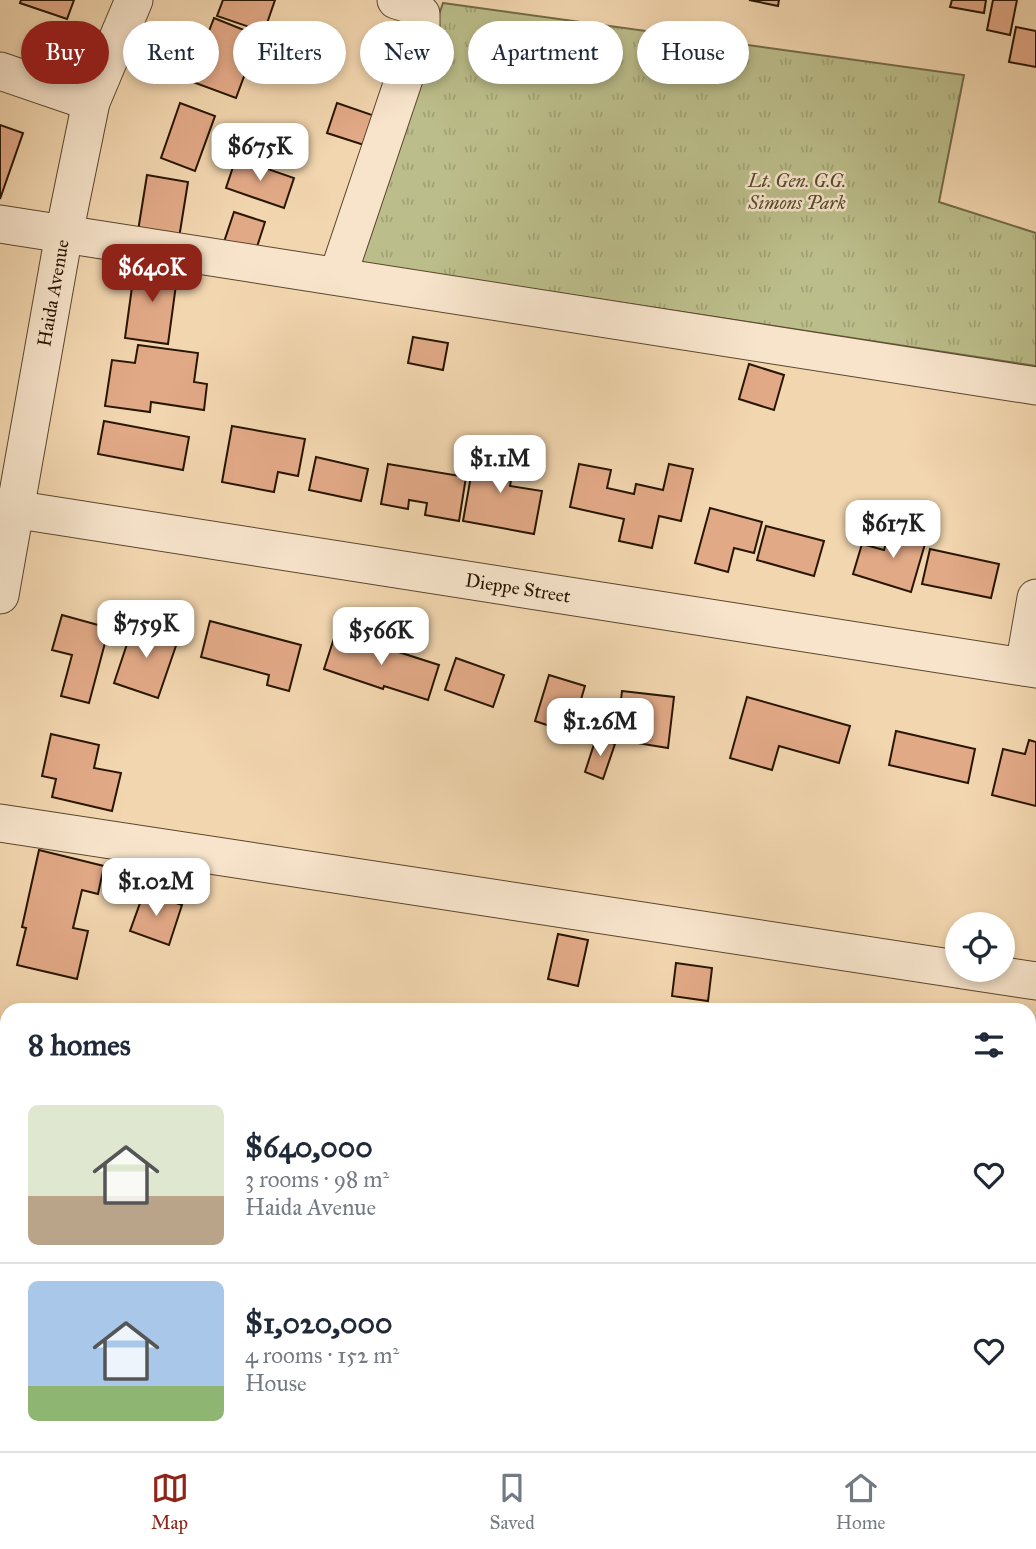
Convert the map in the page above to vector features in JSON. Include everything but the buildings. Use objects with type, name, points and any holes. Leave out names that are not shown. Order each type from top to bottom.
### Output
[{"type":"street","name":"Haida Avenue","points":[[0,595],[7,509],[91,102],[134,0]]},
{"type":"street","points":[[338,275],[421,28],[421,14],[412,5],[396,0]]},
{"type":"street","points":[[0,71],[91,102]]},
{"type":"street","points":[[0,224],[1036,386]]},
{"type":"street","name":"Dieppe Street","points":[[7,509],[1030,668]]},
{"type":"street","points":[[1030,668],[1036,598]]},
{"type":"street","points":[[0,823],[945,967]]},
{"type":"street","points":[[1015,978],[1036,981]]},
{"type":"green space","name":"Lt. Gen. G.G. Simons Park","points":[[443,3],[573,21],[468,21],[468,84],[623,84],[623,28],[637,30],[637,84],[749,84],[749,45],[964,75],[939,202],[1036,233],[1036,366],[354,262],[415,84],[454,84],[454,21],[437,21]]}]
